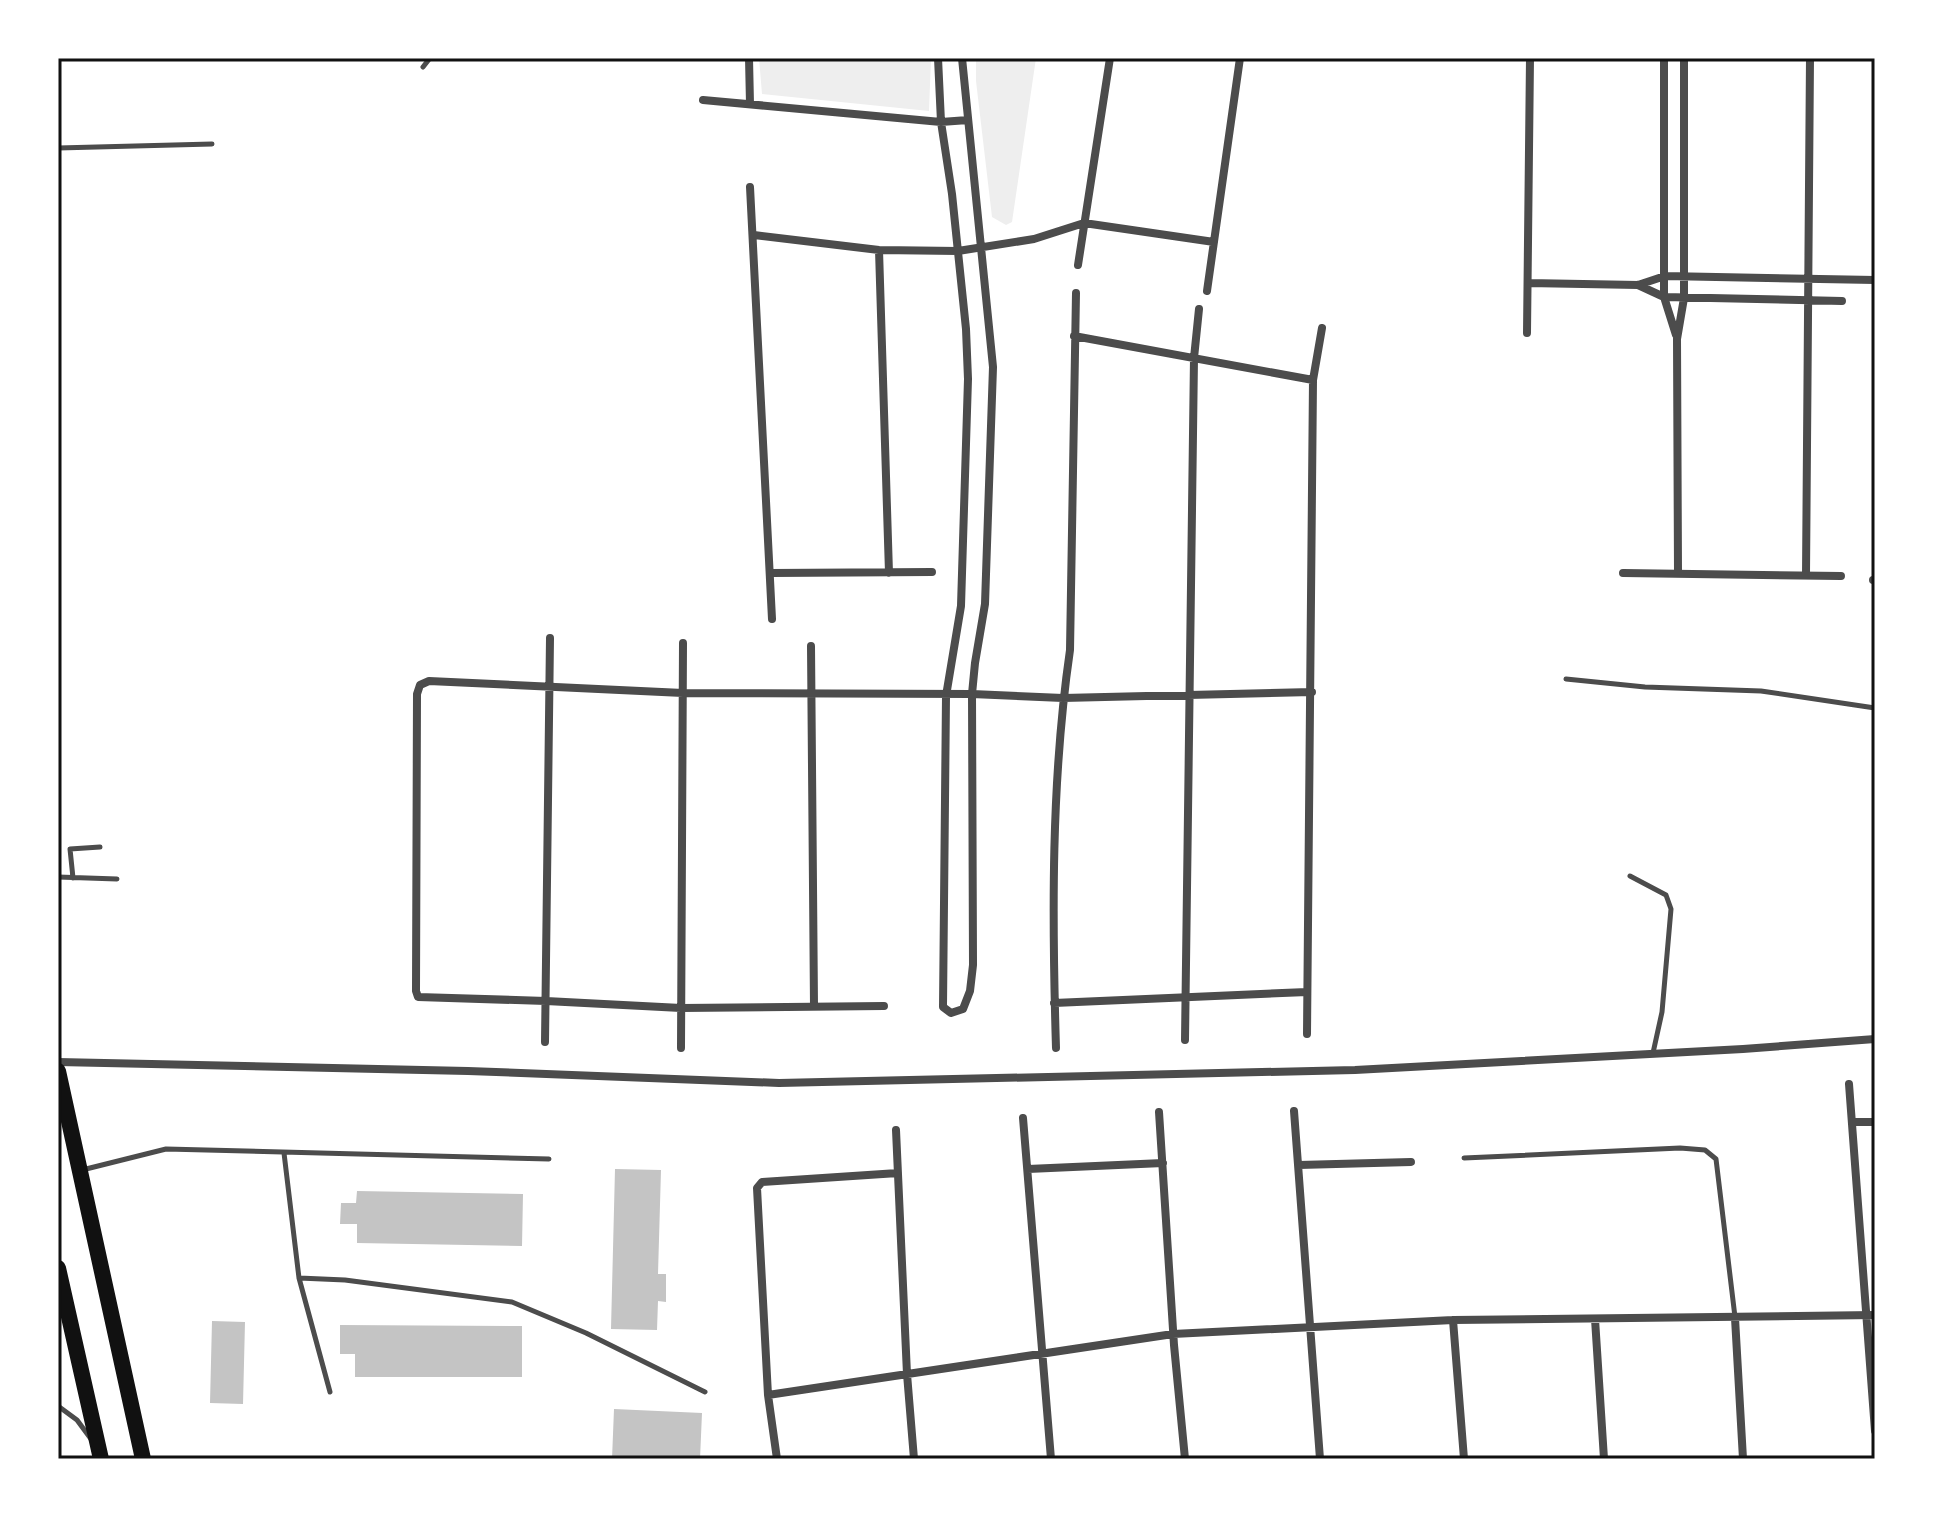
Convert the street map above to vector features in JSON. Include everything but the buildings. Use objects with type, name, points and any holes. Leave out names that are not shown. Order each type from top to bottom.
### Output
[{"type":"main road","points":[[58,1071],[143,1459]]},
{"type":"main road","points":[[58,1268],[100,1455]]},
{"type":"street","points":[[749,58],[750,104]]},
{"type":"street","points":[[938,58],[941,122],[958,251],[968,379],[961,606],[946,696],[943,1007],[951,1013],[963,1009],[970,991],[973,965],[972,694],[985,604],[993,413],[992,354],[962,58]]},
{"type":"street","points":[[1078,265],[1110,58]]},
{"type":"street","points":[[1207,291],[1240,58]]},
{"type":"street","points":[[1527,333],[1530,58]]},
{"type":"street","points":[[1664,58],[1664,297],[1677,339]]},
{"type":"street","points":[[1678,573],[1677,339],[1684,298],[1684,58]]},
{"type":"street","points":[[1806,575],[1810,58]]},
{"type":"street","points":[[703,100],[941,122],[968,120]]},
{"type":"street","points":[[750,187],[772,619]]},
{"type":"street","points":[[754,235],[879,250],[958,251],[1034,239],[1084,223],[1214,242]]},
{"type":"street","points":[[879,250],[889,573]]},
{"type":"street","points":[[1528,283],[1638,285],[1665,276],[1875,280]]},
{"type":"street","points":[[1638,285],[1664,297],[1842,301]]},
{"type":"street","points":[[1056,1048],[1055,828],[1063,698],[1070,650],[1076,293]]},
{"type":"street","points":[[1185,1040],[1194,358],[1199,309]]},
{"type":"street","points":[[1307,1034],[1313,380],[1322,328]]},
{"type":"street","points":[[1074,336],[1313,380]]},
{"type":"street","points":[[771,573],[932,572]]},
{"type":"street","points":[[1623,573],[1841,576]]},
{"type":"street","points":[[545,1042],[550,638]]},
{"type":"street","points":[[681,1048],[683,643]]},
{"type":"street","points":[[811,646],[814,1006]]},
{"type":"street","points":[[884,1006],[681,1008],[418,997],[417,694],[420,685],[429,681],[683,693],[972,694],[1063,698],[1312,692]]},
{"type":"street","points":[[1054,1003],[1307,992]]},
{"type":"street","points":[[58,1062],[468,1071],[779,1083],[1355,1070],[1875,1039]]},
{"type":"street","points":[[1849,1084],[1871,1315],[1875,1431]]},
{"type":"street","points":[[1294,1111],[1320,1459]]},
{"type":"street","points":[[1159,1112],[1173,1334],[1185,1459]]},
{"type":"street","points":[[1023,1118],[1051,1459]]},
{"type":"street","points":[[1852,1122],[1875,1122]]},
{"type":"street","points":[[896,1130],[914,1459]]},
{"type":"street","points":[[1299,1165],[1411,1162]]},
{"type":"street","points":[[1028,1169],[1163,1163]]},
{"type":"street","points":[[777,1459],[768,1395],[757,1188],[762,1182],[898,1173]]},
{"type":"street","points":[[768,1395],[1173,1334],[1453,1320],[1871,1315]]},
{"type":"street","points":[[1735,1318],[1743,1459]]},
{"type":"street","points":[[1595,1319],[1604,1459]]},
{"type":"street","points":[[1453,1320],[1464,1459]]},
{"type":"lane","points":[[423,67],[430,58]]},
{"type":"lane","points":[[58,148],[212,144]]},
{"type":"lane","points":[[1566,679],[1645,687],[1761,691],[1875,708]]},
{"type":"lane","points":[[73,878],[70,849],[100,847]]},
{"type":"lane","points":[[1630,876],[1666,895],[1671,909],[1662,1012],[1653,1054]]},
{"type":"lane","points":[[58,877],[117,879]]},
{"type":"lane","points":[[1464,1158],[1680,1148],[1705,1150],[1716,1159],[1719,1173],[1735,1318]]},
{"type":"lane","points":[[81,1170],[166,1149],[549,1159]]},
{"type":"lane","points":[[284,1153],[299,1278],[330,1392]]},
{"type":"lane","points":[[299,1278],[345,1280],[512,1302],[586,1333],[705,1392]]},
{"type":"lane","points":[[58,1406],[77,1420],[100,1455]]},
{"type":"shaded area","points":[[759,58],[931,58],[929,111],[762,94]]},
{"type":"shaded area","points":[[976,58],[1036,58],[1012,222],[1006,225],[992,217]]}]
